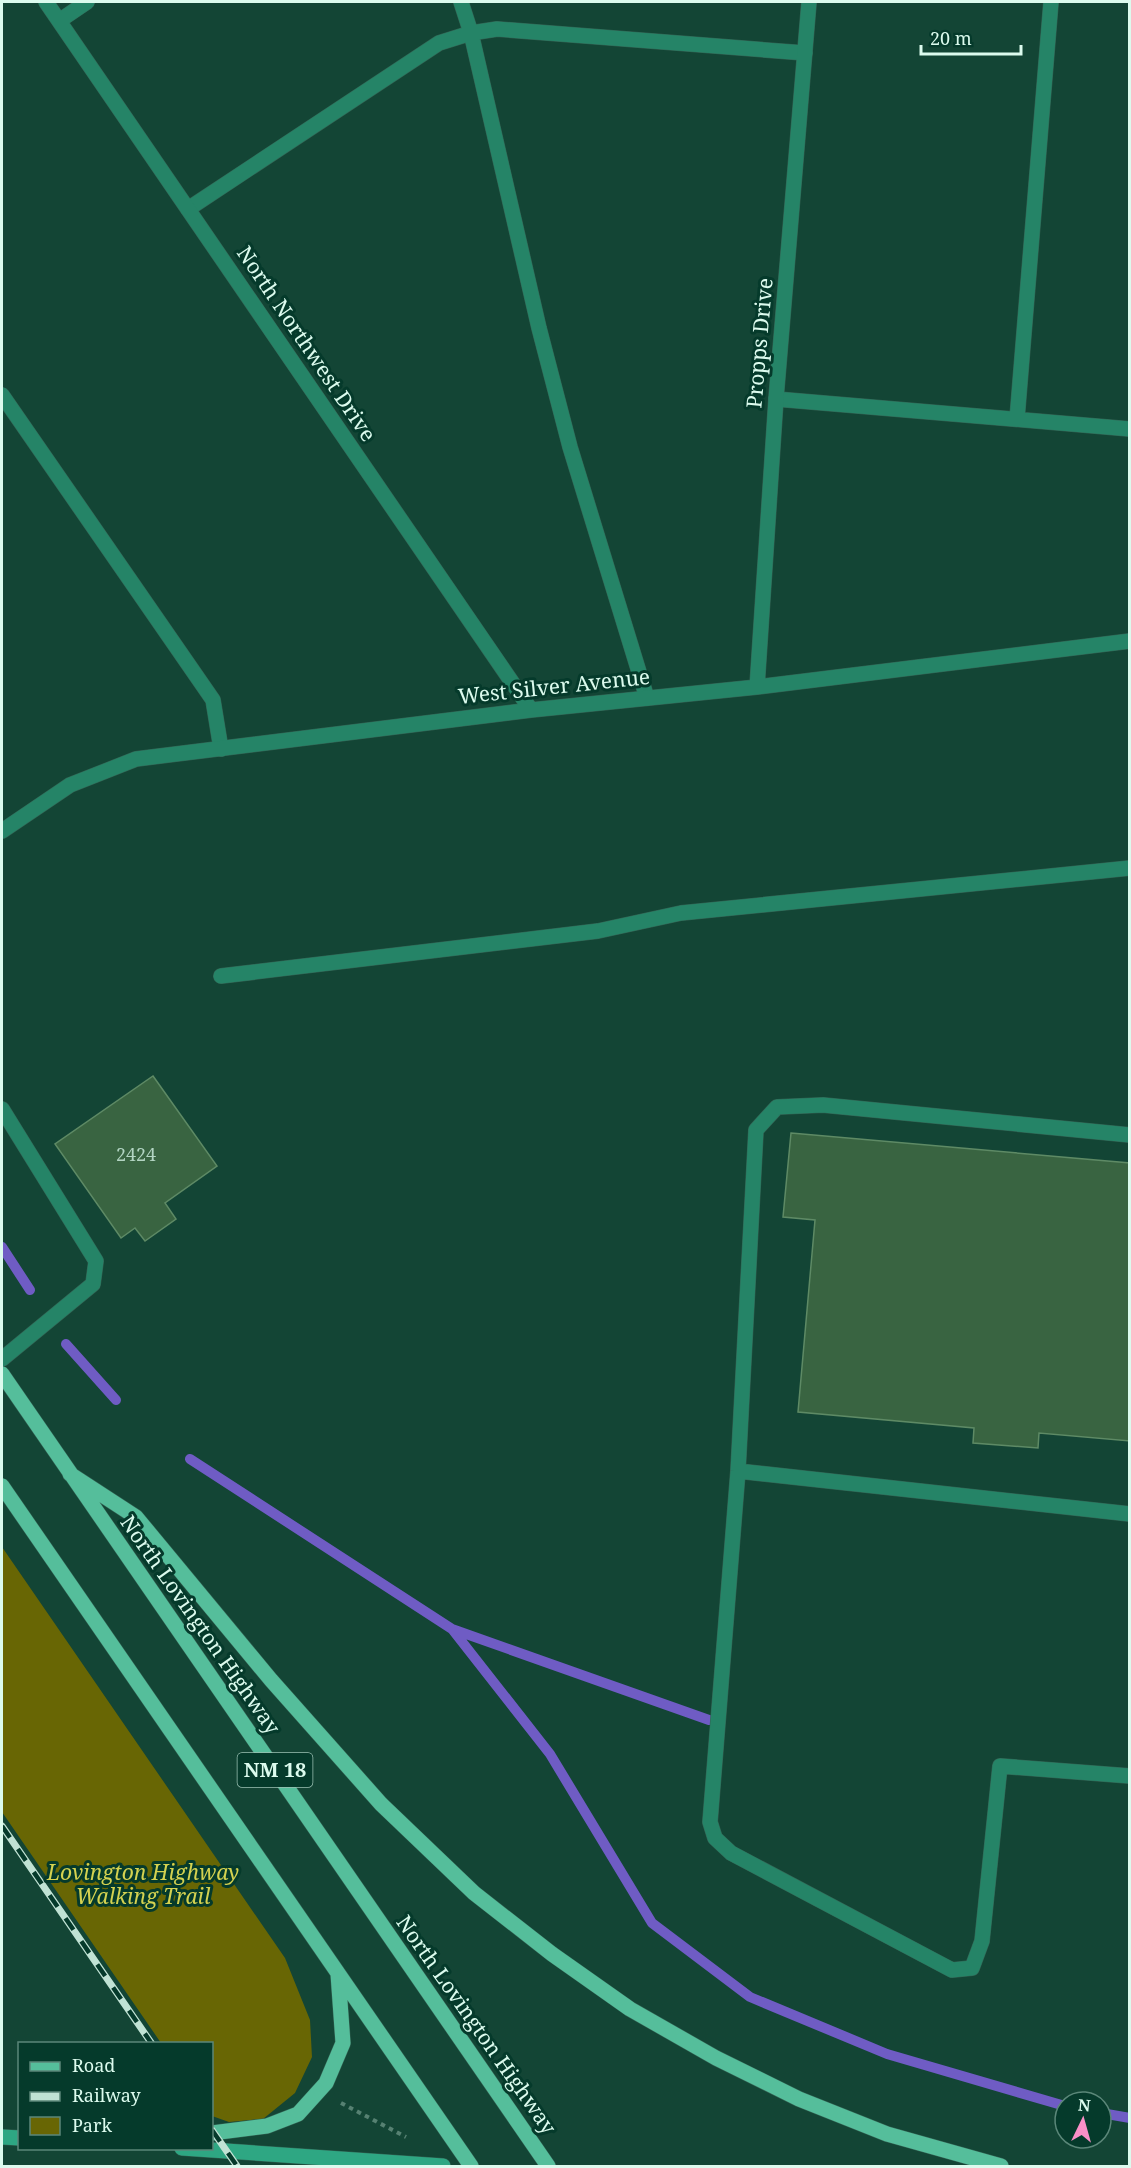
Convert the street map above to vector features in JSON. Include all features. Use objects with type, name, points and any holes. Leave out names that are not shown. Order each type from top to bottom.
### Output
[{"type":"main road","name":"North Lovington Highway","points":[[2,1374],[548,2166]]},
{"type":"main road","points":[[70,1474],[136,1517],[271,1680],[381,1804],[474,1893],[552,1954],[630,2009],[716,2058],[799,2099],[887,2134],[1001,2166]]},
{"type":"main road","name":"NM 18","points":[[2,1486],[471,2166]]},
{"type":"main road","points":[[213,2133],[267,2126],[298,2114],[326,2083],[343,2043],[338,1974]]},
{"type":"main road","points":[[2,2137],[18,2139]]},
{"type":"main road","points":[[211,2150],[443,2166]]},
{"type":"street","name":"North Northwest Drive","points":[[46,2],[531,710]]},
{"type":"street","points":[[59,21],[87,2]]},
{"type":"street","points":[[461,2],[471,33],[539,328],[570,447],[647,698]]},
{"type":"street","name":"Propps Drive","points":[[757,687],[776,399],[809,2]]},
{"type":"street","points":[[1017,419],[1051,2]]},
{"type":"street","points":[[189,209],[439,43],[471,33],[497,29],[805,53]]},
{"type":"street","points":[[2,395],[213,700],[221,749]]},
{"type":"street","points":[[776,399],[1130,429]]},
{"type":"street","name":"West Silver Avenue","points":[[2,831],[70,785],[136,759],[531,710],[757,687],[1130,641]]},
{"type":"street","points":[[221,976],[598,931],[681,913],[1130,868]]},
{"type":"street","points":[[1130,1135],[823,1105],[777,1107],[756,1130],[738,1471],[710,1822],[715,1838],[731,1853],[952,1970],[972,1968],[982,1941],[1000,1766],[1130,1776]]},
{"type":"street","points":[[2,1109],[96,1261],[93,1284],[2,1359]]},
{"type":"street","points":[[738,1471],[1130,1514]]},
{"type":"path","points":[[340,2103],[406,2137],[416,2136]]},
{"type":"green space","name":"Lovington Highway Walking Trail","points":[[2,1547],[285,1958],[310,2020],[312,2057],[295,2093],[263,2119],[229,2122],[213,2116],[213,2042],[160,2042],[2,1812]]},
{"type":"building","points":[[153,1076],[217,1166],[165,1203],[176,1219],[145,1241],[135,1228],[121,1238],[55,1144]]},
{"type":"building","points":[[791,1133],[1130,1163],[1130,1441],[1039,1433],[1038,1448],[973,1443],[974,1428],[798,1412],[815,1220],[783,1217]]},
{"type":"waterway","points":[[2,1247],[30,1290]]},
{"type":"waterway","points":[[66,1344],[116,1400]]},
{"type":"waterway","points":[[190,1459],[452,1629],[709,1720]]},
{"type":"waterway","points":[[452,1629],[550,1754],[652,1923],[750,1997],[887,2054],[1053,2102]]},
{"type":"waterway","points":[[1113,2115],[1130,2118]]},
{"type":"railway","points":[[2,1826],[151,2042]]},
{"type":"railway","points":[[213,2131],[237,2166]]}]
